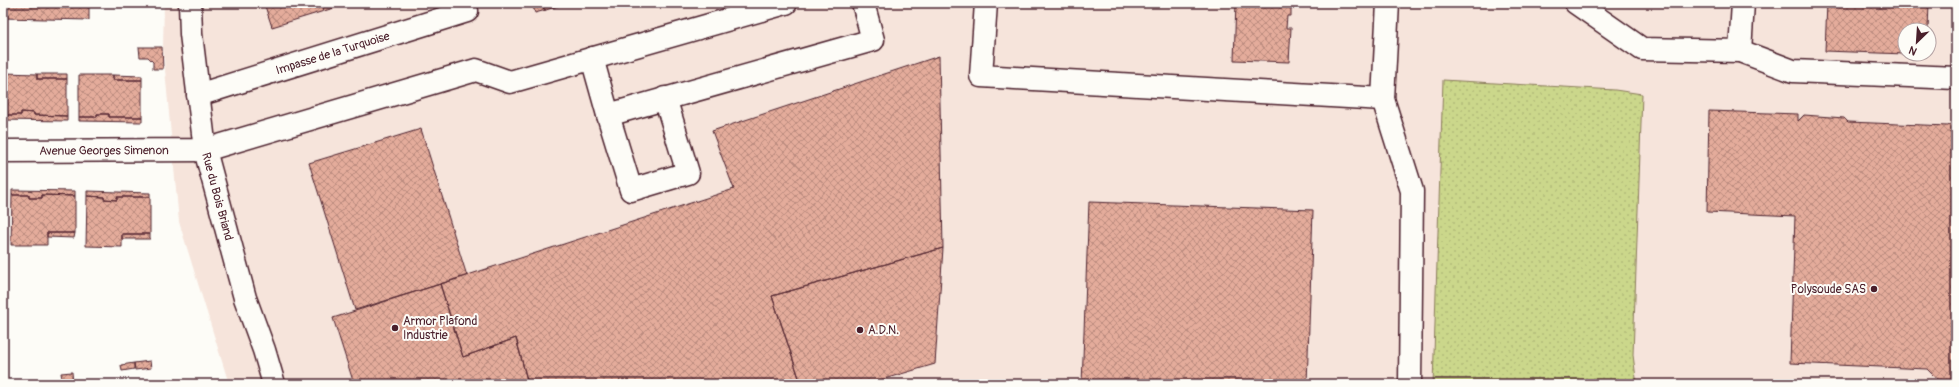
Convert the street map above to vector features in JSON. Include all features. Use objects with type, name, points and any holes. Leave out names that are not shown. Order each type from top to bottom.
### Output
[{"type":"street","name":"Rue du Bois Briand","points":[[190,3],[191,34],[205,150],[245,298],[264,350],[274,384]]},
{"type":"street","name":"Avenue Georges Simenon","points":[[3,151],[205,150],[476,70],[510,82],[786,3]]},
{"type":"street","points":[[608,115],[873,40],[863,3]]},
{"type":"street","points":[[986,3],[981,76],[1383,100]]},
{"type":"street","points":[[1388,3],[1383,100],[1412,191],[1410,384]]},
{"type":"street","points":[[1576,3],[1642,49],[1740,51],[1793,71],[1956,78]]},
{"type":"street","points":[[1740,51],[1743,3]]},
{"type":"street","name":"Impasse de la Turquoise","points":[[198,95],[467,11]]},
{"type":"street","points":[[592,58],[630,190],[688,173],[665,98]]},
{"type":"shaded area","points":[[164,3],[1956,3],[1956,384],[229,384],[179,222],[163,48]]},
{"type":"green space","points":[[1443,80],[1615,90],[1642,94],[1633,355],[1636,378],[1641,384],[1433,384]]},
{"type":"building","points":[[3,3],[89,3],[89,20],[3,18]]},
{"type":"building","points":[[264,3],[321,3],[324,11],[272,27]]},
{"type":"building","points":[[321,3],[350,3],[324,11]]},
{"type":"building","points":[[533,3],[546,10],[535,13]]},
{"type":"building","points":[[533,3],[567,3],[546,10]]},
{"type":"building","points":[[1236,3],[1291,3],[1291,16],[1287,16],[1286,28],[1291,28],[1289,62],[1234,60]]},
{"type":"building","points":[[1827,3],[1929,3],[1928,22],[1897,22],[1897,54],[1825,51]]},
{"type":"building","points":[[139,47],[162,47],[163,69],[153,69],[153,62],[148,57],[140,57]]},
{"type":"building","points":[[939,56],[943,248],[772,296],[801,384],[528,384],[516,338],[463,357],[440,284],[734,189],[712,131]]},
{"type":"building","points":[[4,73],[37,74],[37,79],[67,79],[67,116],[34,115],[34,113],[21,112],[21,115],[3,115]]},
{"type":"building","points":[[37,74],[67,74],[67,79],[37,79]]},
{"type":"building","points":[[79,75],[113,75],[113,80],[142,80],[142,117],[109,117],[109,114],[97,114],[97,117],[79,117]]},
{"type":"building","points":[[113,75],[142,76],[142,80],[113,80]]},
{"type":"building","name":"Polysoude SAS","points":[[1709,111],[1798,114],[1798,121],[1804,115],[1844,118],[1848,122],[1948,126],[1953,122],[1956,122],[1956,384],[1942,382],[1927,369],[1790,363],[1795,216],[1707,212]]},
{"type":"building","points":[[21,112],[34,113],[34,115],[67,116],[67,121],[3,120],[3,115],[21,115]]},
{"type":"building","points":[[97,114],[109,114],[109,117],[142,117],[142,122],[79,121],[79,117],[97,117]]},
{"type":"building","points":[[421,129],[467,276],[355,310],[309,163]]},
{"type":"building","points":[[12,190],[75,191],[75,196],[42,195],[42,198],[29,198],[29,195],[12,195]]},
{"type":"building","points":[[87,191],[150,193],[150,197],[117,197],[117,200],[104,199],[104,197],[87,196]]},
{"type":"building","points":[[12,195],[29,195],[29,198],[42,198],[42,195],[75,196],[75,233],[47,233],[47,245],[11,245]]},
{"type":"building","points":[[87,196],[104,197],[104,199],[117,200],[117,197],[150,197],[150,234],[122,234],[122,247],[86,246]]},
{"type":"building","points":[[1089,202],[1313,210],[1307,384],[1082,384]]},
{"type":"building","points":[[47,233],[75,233],[74,238],[47,237]]},
{"type":"building","points":[[122,234],[150,234],[150,239],[122,239]]},
{"type":"building","name":"A.D.N.","points":[[943,248],[935,364],[867,384],[801,384],[772,296]]},
{"type":"building","name":"Armor Plafond Industrie","points":[[440,284],[463,357],[516,338],[528,384],[354,384],[333,318]]},
{"type":"building","points":[[150,361],[151,368],[135,370],[134,363]]},
{"type":"building","points":[[134,363],[134,369],[122,371],[121,365]]},
{"type":"building","points":[[72,372],[73,384],[63,384],[61,373]]},
{"type":"place","name":"Polysoude SAS","points":[[1874,289]]},
{"type":"place","name":"Armor Plafond Industrie","points":[[395,328]]},
{"type":"place","name":"A.D.N.","points":[[860,330]]}]
